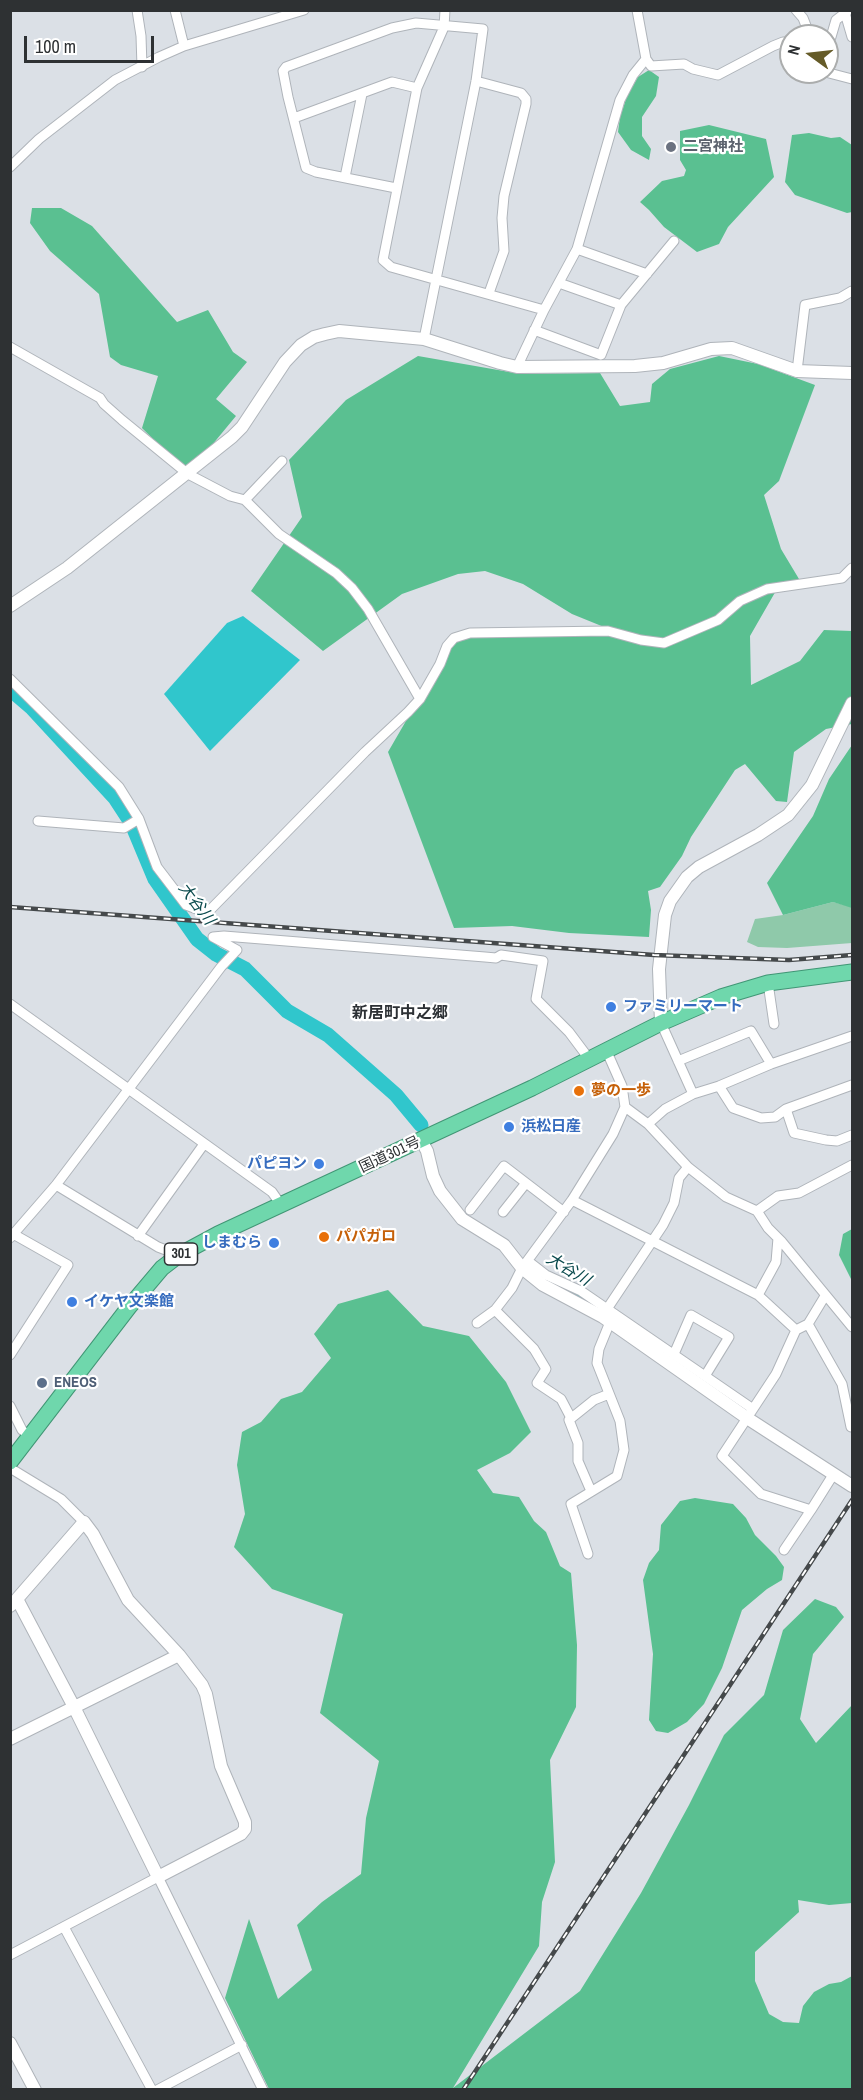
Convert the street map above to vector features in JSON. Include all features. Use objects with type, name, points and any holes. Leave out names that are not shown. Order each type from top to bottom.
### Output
[{"type":"highway","name":"国道301号","points":[[10,1462],[135,1299],[162,1268],[179,1255],[218,1234],[607,1052],[661,1023],[721,997],[768,983],[852,972]]},
{"type":"street","points":[[138,10],[142,67]]},
{"type":"street","points":[[175,10],[184,46]]},
{"type":"street","points":[[10,167],[39,139],[107,86],[159,57],[184,46],[241,31],[304,10]]},
{"type":"street","points":[[445,10],[444,27],[417,88],[383,260],[391,267],[544,310]]},
{"type":"street","points":[[638,10],[646,59],[651,66],[684,64],[693,69],[718,75],[779,44]]},
{"type":"street","points":[[796,10],[805,24]]},
{"type":"street","points":[[835,24],[836,20],[847,12],[852,37]]},
{"type":"street","points":[[396,188],[310,171],[306,168],[283,75],[286,67],[392,28],[416,23],[483,29],[476,81],[424,339]]},
{"type":"street","points":[[516,367],[577,249],[620,100],[633,75],[646,59]]},
{"type":"street","points":[[476,81],[521,93],[526,99],[504,196],[501,218],[504,251],[489,293]]},
{"type":"street","points":[[294,118],[392,82],[417,88]]},
{"type":"street","points":[[345,177],[362,94]]},
{"type":"street","points":[[534,330],[601,355],[621,306],[674,241]]},
{"type":"street","points":[[577,249],[646,274]]},
{"type":"street","points":[[559,283],[621,306]]},
{"type":"street","points":[[797,371],[806,305],[840,298],[852,291]]},
{"type":"street","points":[[10,606],[67,568],[188,474],[242,427],[285,362],[301,345],[314,337],[339,331],[424,339],[516,367],[634,366],[663,363],[711,349],[732,348],[797,371],[852,373]]},
{"type":"street","points":[[10,347],[100,398],[104,404],[188,474],[230,496],[245,500],[279,534],[336,573],[352,588],[368,609],[420,699]]},
{"type":"street","points":[[245,500],[282,461]]},
{"type":"street","points":[[10,679],[118,787],[139,819],[157,867],[186,905],[202,910],[211,909],[420,699],[440,664],[447,646],[454,638],[470,633],[608,631],[664,644],[718,620],[740,601],[767,589],[842,578],[852,568]]},
{"type":"street","points":[[693,1094],[661,1023],[659,969],[664,915],[670,901],[687,877],[699,867],[758,835],[788,815],[812,785],[852,703]]},
{"type":"street","points":[[38,821],[124,828],[139,819]]},
{"type":"street","points":[[10,1355],[68,1265],[13,1237],[56,1185],[221,967],[237,950],[213,938],[224,936],[496,958],[501,955],[543,961],[536,999],[568,1032],[590,1060]]},
{"type":"street","points":[[768,983],[774,1024]]},
{"type":"street","points":[[10,1004],[272,1192],[281,1205]]},
{"type":"street","points":[[678,1061],[751,1031],[771,1064]]},
{"type":"street","points":[[648,1124],[665,1109],[693,1094],[852,1036]]},
{"type":"street","points":[[477,1323],[495,1310],[512,1288],[525,1264],[564,1212],[613,1134],[625,1107],[622,1086],[607,1052]]},
{"type":"street","points":[[719,1086],[733,1108],[761,1118],[775,1117],[786,1109],[852,1085]]},
{"type":"street","points":[[625,1107],[648,1124],[688,1167],[726,1197],[757,1211],[768,1228],[852,1327]]},
{"type":"street","points":[[786,1109],[794,1133],[837,1141],[852,1135]]},
{"type":"street","points":[[427,1138],[432,1176],[440,1191],[462,1219],[504,1245],[543,1285],[607,1316],[674,1354],[705,1376],[750,1414]]},
{"type":"street","points":[[138,1236],[204,1144]]},
{"type":"street","points":[[757,1211],[778,1196],[799,1192],[852,1165]]},
{"type":"street","points":[[470,1210],[504,1166],[564,1212]]},
{"type":"street","points":[[588,1554],[571,1504],[617,1476],[624,1450],[620,1421],[597,1363],[607,1316],[653,1242],[674,1203],[679,1178],[688,1167]]},
{"type":"street","points":[[503,1212],[526,1183]]},
{"type":"street","points":[[56,1185],[138,1236],[179,1255]]},
{"type":"street","points":[[572,1200],[758,1295],[796,1330]]},
{"type":"street","points":[[758,1295],[776,1262],[778,1238]]},
{"type":"street","points":[[811,1510],[761,1494],[722,1456],[776,1374],[796,1330],[808,1324],[825,1296]]},
{"type":"street","points":[[495,1310],[534,1349],[546,1369],[537,1383],[561,1399],[571,1418]]},
{"type":"street","points":[[674,1354],[691,1315],[729,1337],[705,1376]]},
{"type":"street","points":[[607,1316],[852,1486]]},
{"type":"street","points":[[808,1324],[842,1384],[851,1427]]},
{"type":"street","points":[[591,1491],[578,1461],[578,1443],[568,1420],[594,1400],[609,1394]]},
{"type":"street","points":[[10,1406],[22,1430],[30,1436]]},
{"type":"street","points":[[10,1468],[61,1499],[84,1522],[93,1534],[128,1600],[179,1655],[202,1685],[206,1694],[220,1766],[245,1822],[245,1829],[241,1834],[10,1955]]},
{"type":"street","points":[[784,1550],[833,1475]]},
{"type":"street","points":[[84,1522],[14,1603],[74,1707],[263,2090]]},
{"type":"street","points":[[10,1739],[179,1655]]},
{"type":"street","points":[[64,1927],[152,2090]]},
{"type":"street","points":[[10,2043],[35,2090]]},
{"type":"street","points":[[157,2090],[242,2045]]},
{"type":"green space","points":[[649,70],[659,77],[656,96],[642,117],[642,136],[651,149],[649,160],[631,150],[618,132],[627,96],[638,77]]},
{"type":"green space","points":[[709,125],[766,139],[774,177],[728,227],[719,244],[697,252],[664,227],[640,202],[662,181],[684,176],[686,170],[680,160],[680,131]]},
{"type":"green space","points":[[809,133],[831,138],[840,137],[852,145],[852,212],[847,213],[795,195],[785,182],[792,135]]},
{"type":"green space","points":[[32,208],[61,208],[92,226],[177,322],[208,310],[233,352],[247,362],[216,399],[236,416],[188,474],[142,428],[158,376],[121,365],[110,357],[99,294],[50,251],[30,223]]},
{"type":"green space","points":[[418,356],[521,374],[600,373],[620,406],[650,402],[652,384],[670,369],[719,356],[758,364],[815,385],[779,481],[764,495],[781,549],[802,584],[777,589],[750,636],[751,685],[800,661],[824,630],[852,631],[852,724],[826,729],[794,752],[787,802],[776,801],[745,764],[735,770],[660,887],[648,891],[651,910],[649,937],[569,933],[512,926],[454,928],[388,752],[454,638],[604,627],[572,614],[523,584],[485,571],[458,574],[402,594],[323,651],[251,591],[302,517],[289,460],[346,400]]},
{"type":"green space","points":[[852,745],[852,908],[833,902],[783,915],[767,883],[813,816],[829,779]]},
{"type":"green space","points":[[833,902],[852,907],[852,943],[787,948],[758,947],[747,942],[755,919],[783,915]]},
{"type":"green space","points":[[852,1229],[852,1281],[839,1255],[843,1234]]},
{"type":"green space","points":[[388,1290],[423,1326],[469,1336],[506,1382],[531,1432],[510,1453],[477,1470],[493,1493],[519,1497],[534,1521],[546,1532],[560,1566],[571,1573],[577,1645],[576,1707],[550,1760],[555,1862],[542,1902],[539,1946],[453,2088],[580,1991],[641,1893],[724,1735],[764,1695],[783,1630],[815,1599],[836,1607],[844,1617],[813,1654],[800,1719],[816,1743],[852,1705],[852,1903],[829,1905],[798,1900],[799,1912],[755,1952],[755,1981],[769,2014],[783,2022],[799,2023],[803,2006],[814,1992],[852,1976],[852,2089],[269,2089],[225,1998],[249,1919],[278,1999],[312,1970],[297,1925],[322,1902],[361,1874],[366,1818],[379,1761],[320,1713],[343,1614],[272,1589],[234,1547],[245,1514],[237,1465],[242,1432],[261,1422],[281,1399],[302,1392],[331,1358],[314,1334],[338,1304]]},
{"type":"green space","points":[[695,1498],[733,1504],[746,1518],[755,1535],[784,1567],[782,1580],[742,1610],[722,1668],[704,1704],[687,1722],[668,1733],[656,1731],[649,1720],[653,1654],[643,1580],[649,1563],[659,1550],[661,1525],[680,1501]]},
{"type":"water","points":[[243,616],[300,660],[210,751],[164,694],[227,623]]},
{"type":"waterway","name":"大谷川","points":[[10,689],[31,707],[115,798],[132,824],[155,879],[197,939],[216,954],[245,969],[287,1011],[328,1035],[396,1095],[421,1125]]},
{"type":"waterway","name":"大谷川","points":[[538,1276],[599,1308]]},
{"type":"railway","points":[[10,907],[654,955],[789,960],[852,955]]},
{"type":"railway","points":[[463,2090],[852,1500]]},
{"type":"place","name":"二宮神社","points":[[671,147]]},
{"type":"place","name":"ファミリーマート","points":[[611,1007]]},
{"type":"place","name":"夢の一歩","points":[[579,1091]]},
{"type":"place","name":"浜松日産","points":[[509,1127]]},
{"type":"place","name":"パピヨン","points":[[319,1164]]},
{"type":"place","name":"パパガロ","points":[[324,1237]]},
{"type":"place","name":"しまむら","points":[[274,1243]]},
{"type":"place","name":"イケヤ文楽館","points":[[72,1302]]},
{"type":"place","name":"ENEOS","points":[[42,1383]]},
{"type":"district","name":"新居町中之郷","points":[[400,1014]]}]
